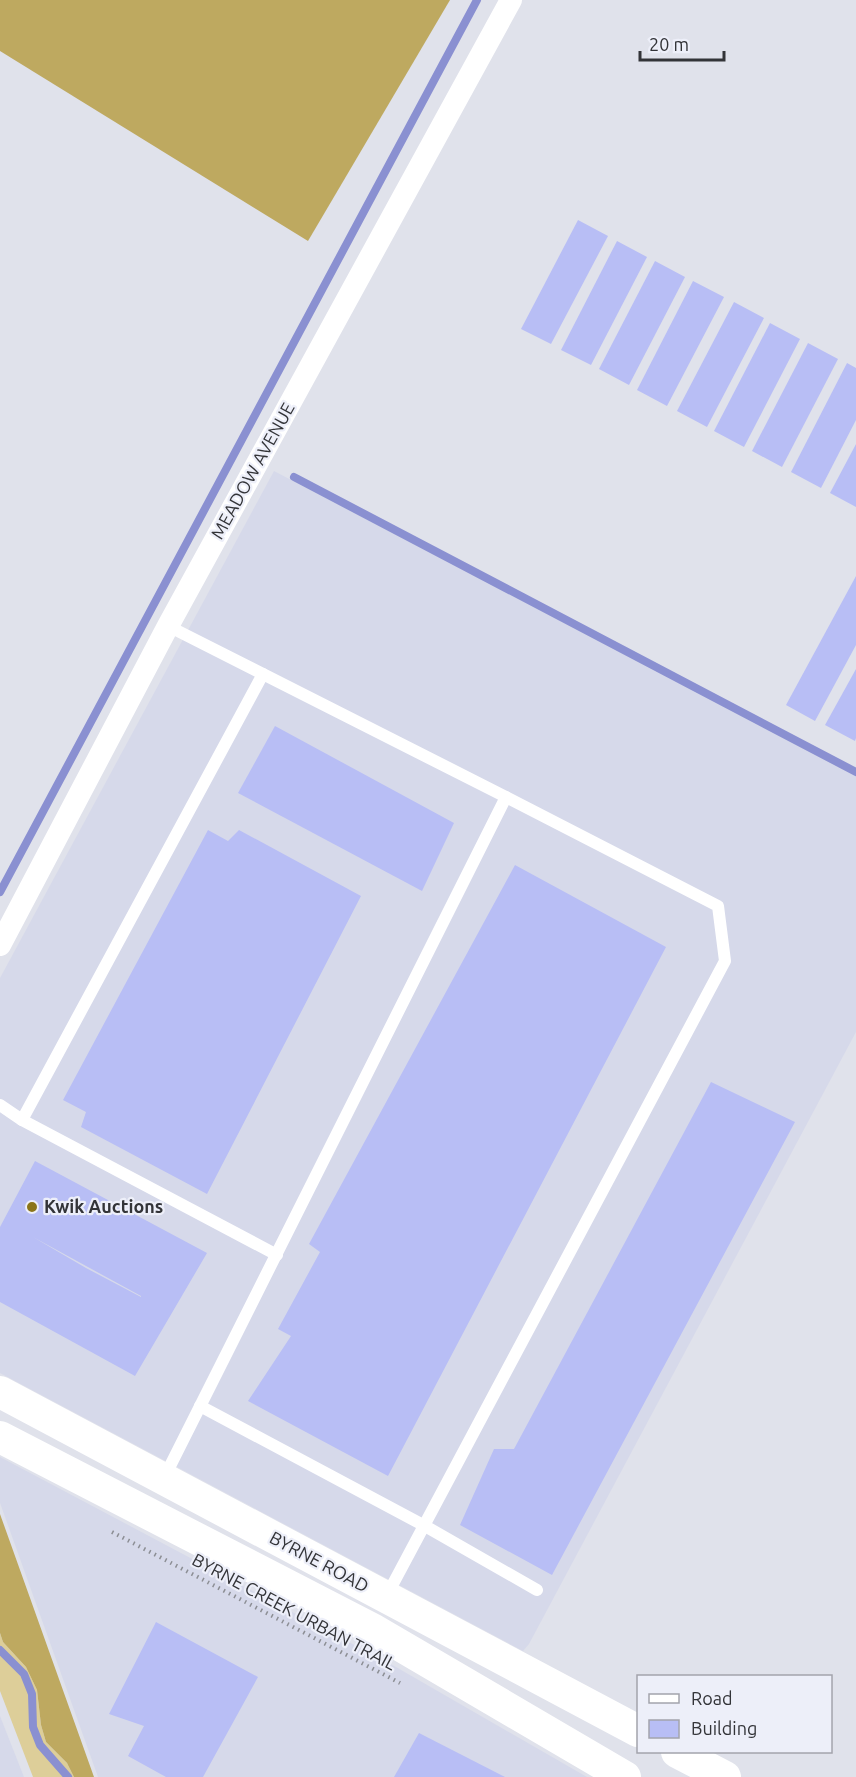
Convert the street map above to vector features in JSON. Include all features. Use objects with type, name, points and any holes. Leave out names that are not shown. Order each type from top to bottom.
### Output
[{"type":"main road","name":"BYRNE ROAD","points":[[0,1392],[637,1730]]},
{"type":"main road","name":"BYRNE ROAD","points":[[0,1437],[374,1630],[611,1774]]},
{"type":"main road","points":[[679,1753],[725,1777]]},
{"type":"street","name":"MEADOW AVENUE","points":[[0,945],[168,626],[511,0]]},
{"type":"lane","points":[[168,626],[718,906],[725,961],[386,1598]]},
{"type":"lane","points":[[22,1120],[263,674]]},
{"type":"lane","points":[[164,1479],[506,797]]},
{"type":"lane","points":[[0,1106],[22,1120],[277,1254]]},
{"type":"lane","points":[[200,1406],[425,1526],[537,1590]]},
{"type":"path","name":"BYRNE CREEK URBAN TRAIL","points":[[104,1527],[403,1684]]},
{"type":"shaded area","points":[[0,0],[450,0],[308,241],[0,51]]},
{"type":"shaded area","points":[[274,471],[856,775],[856,1032],[529,1644],[523,1651],[0,1373],[0,978]]},
{"type":"shaded area","points":[[0,1457],[396,1667],[587,1777],[98,1777],[0,1503]]},
{"type":"shaded area","points":[[0,1514],[94,1777],[74,1777],[67,1763],[46,1742],[41,1725],[37,1690],[26,1667],[3,1642],[0,1633]]},
{"type":"shaded area","points":[[0,1633],[3,1642],[26,1667],[37,1690],[41,1725],[46,1742],[67,1763],[74,1777],[33,1777],[0,1691]]},
{"type":"shaded area","points":[[0,1716],[24,1777],[0,1777]]},
{"type":"building","points":[[578,220],[608,236],[551,344],[521,329]]},
{"type":"building","points":[[617,241],[647,257],[591,365],[561,350]]},
{"type":"building","points":[[655,261],[685,277],[629,385],[599,369]]},
{"type":"building","points":[[693,281],[724,297],[667,406],[637,390]]},
{"type":"building","points":[[734,302],[764,318],[707,427],[677,411]]},
{"type":"building","points":[[770,323],[800,339],[744,447],[714,431]]},
{"type":"building","points":[[808,343],[838,359],[782,467],[752,451]]},
{"type":"building","points":[[847,363],[856,368],[856,420],[821,488],[791,472]]},
{"type":"building","points":[[856,444],[856,507],[830,493]]},
{"type":"building","points":[[856,576],[856,645],[815,721],[786,705]]},
{"type":"building","points":[[856,669],[856,738],[855,741],[825,725]]},
{"type":"building","points":[[275,726],[454,823],[422,891],[238,793]]},
{"type":"building","points":[[208,830],[228,841],[239,830],[361,896],[207,1194],[81,1127],[86,1112],[63,1100]]},
{"type":"building","points":[[515,865],[666,947],[388,1476],[248,1401],[291,1336],[278,1329],[320,1252],[309,1244]]},
{"type":"building","points":[[711,1082],[795,1122],[552,1575],[460,1525],[494,1449],[514,1449]]},
{"type":"building","points":[[35,1161],[207,1253],[135,1376],[0,1302],[0,1227]],"holes":[[[33,1237],[141,1296],[86,1268]]]},
{"type":"building","points":[[156,1622],[258,1677],[203,1777],[166,1777],[128,1756],[144,1726],[109,1714]]},
{"type":"building","points":[[419,1733],[505,1777],[394,1777]]},
{"type":"waterway","points":[[0,892],[477,0]]},
{"type":"waterway","points":[[294,477],[856,772]]},
{"type":"waterway","points":[[0,1650],[24,1674],[32,1694],[33,1727],[40,1745],[68,1777]]},
{"type":"place","name":"Kwik Auctions","points":[[32,1207]]}]
